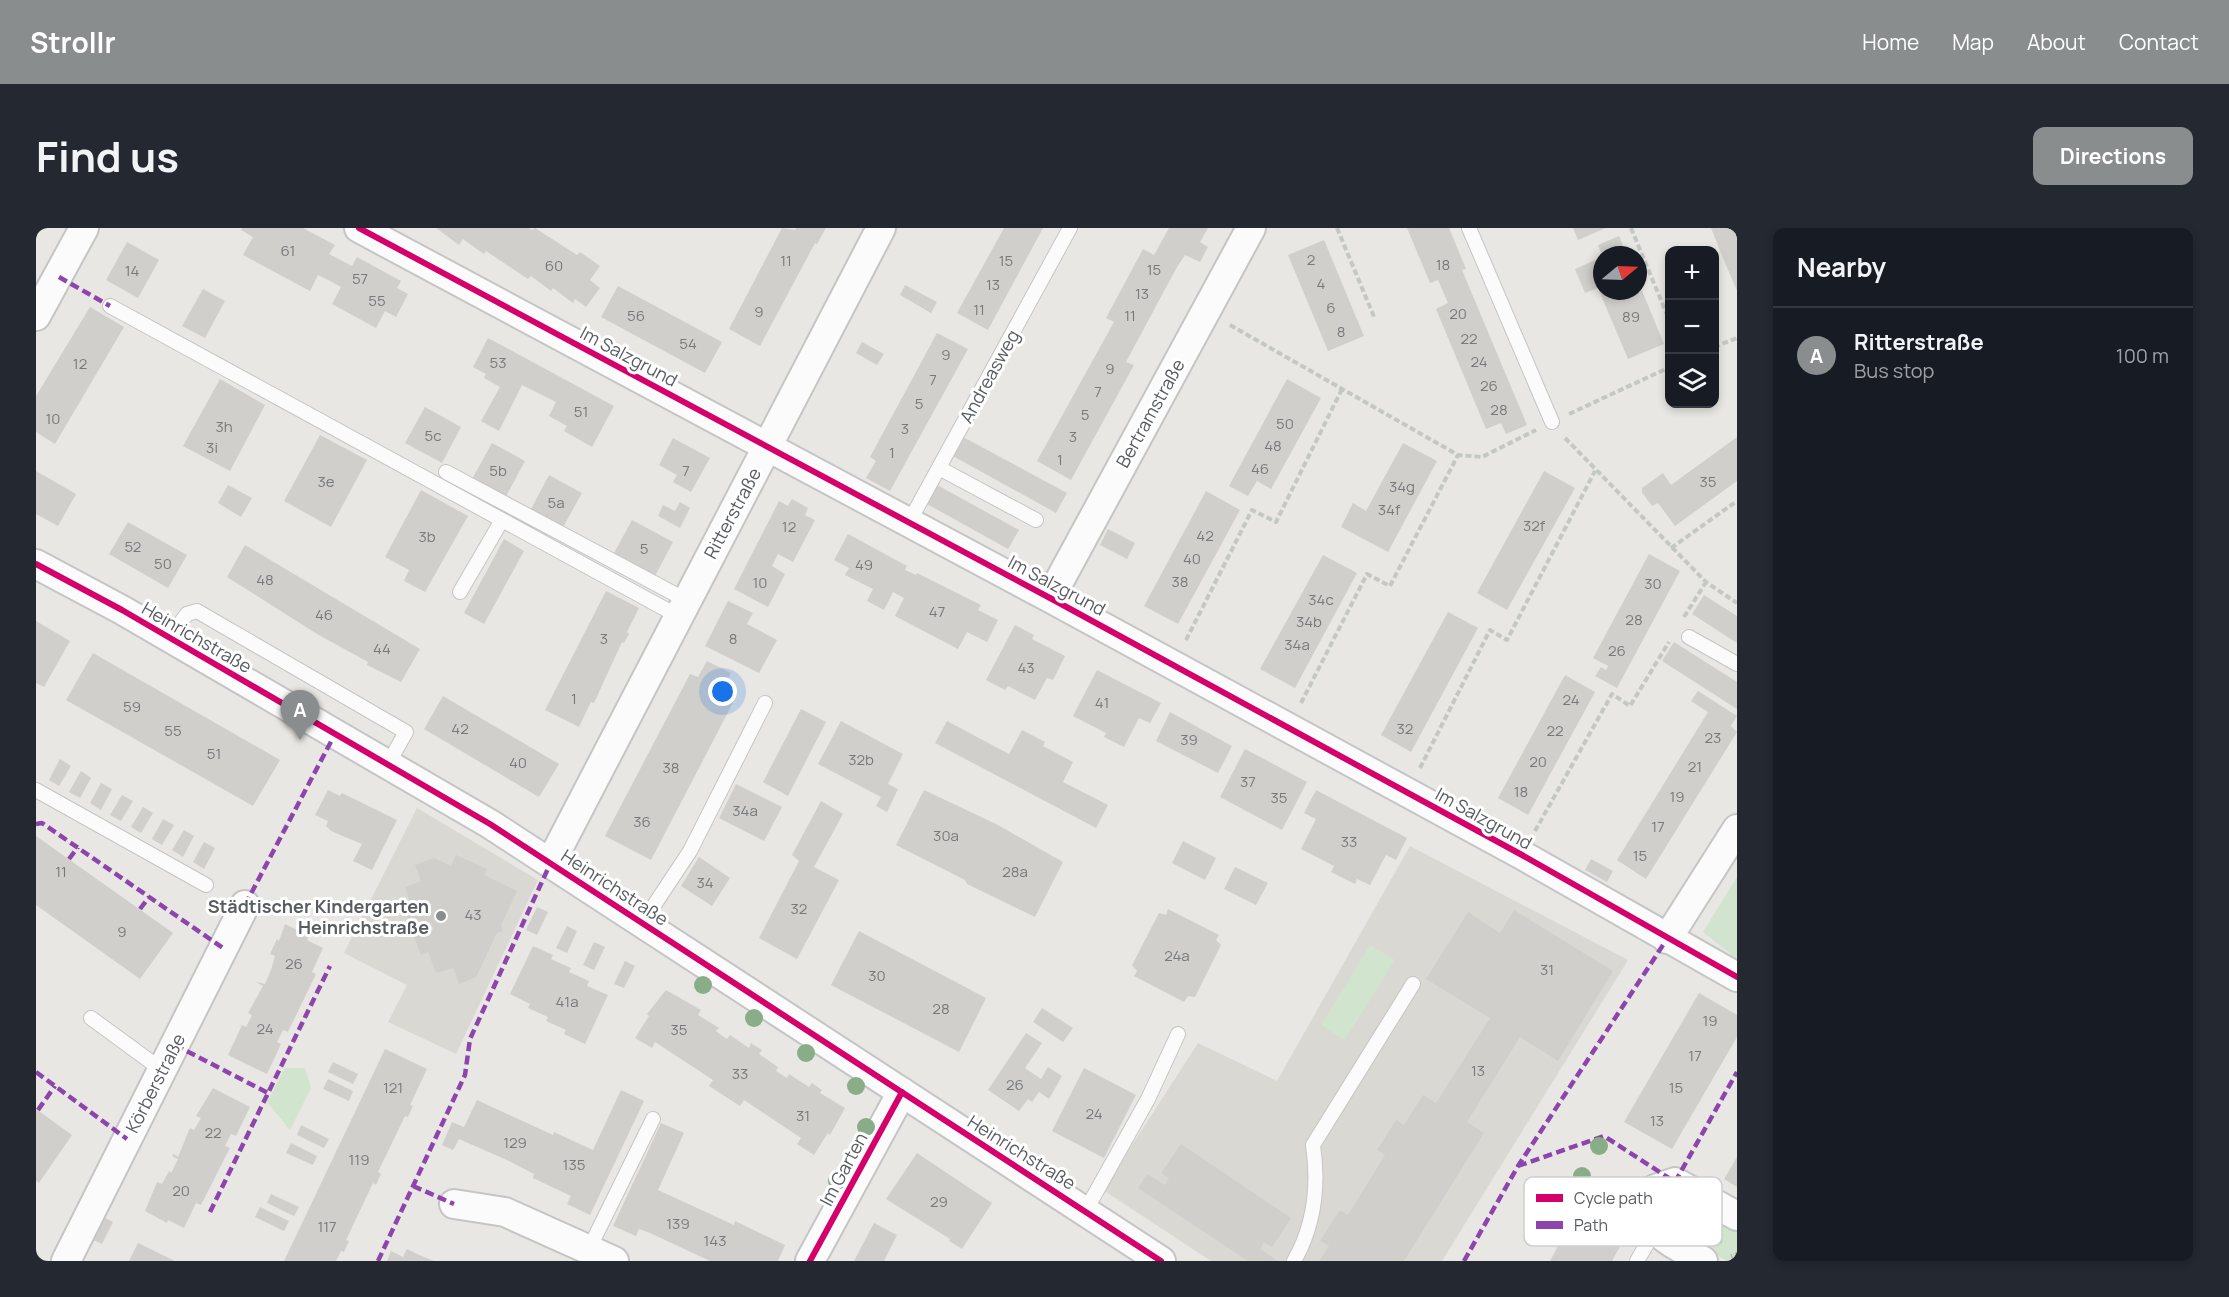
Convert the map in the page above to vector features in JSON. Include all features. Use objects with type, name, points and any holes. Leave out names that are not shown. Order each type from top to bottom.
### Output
[{"type":"street","points":[[36,316],[84,228]]},
{"type":"street","name":"Ritterstraße","points":[[551,862],[881,228]]},
{"type":"street","name":"Bertramstraße","points":[[1050,598],[1251,228]]},
{"type":"street","name":"Im Salzgrund","points":[[374,231],[908,524],[1050,598],[1407,792],[1737,977]]},
{"type":"street","name":"Heinrichstraße","points":[[36,564],[388,764],[551,862],[1161,1261]]},
{"type":"street","points":[[1667,939],[1737,830]]},
{"type":"street","name":"Körberstraße","points":[[66,1261],[245,905]]},
{"type":"street","name":"Im Garten","points":[[810,1261],[902,1092]]},
{"type":"street","points":[[454,1204],[505,1212],[614,1261]]},
{"type":"street","points":[[1722,1208],[1737,1216]]},
{"type":"street","points":[[1680,1246],[1703,1261]]},
{"type":"lane","name":"Andreasweg","points":[[908,524],[1070,228]]},
{"type":"lane","points":[[1469,228],[1552,422]]},
{"type":"lane","points":[[110,306],[502,520],[682,608]]},
{"type":"lane","points":[[939,468],[1036,520]]},
{"type":"lane","points":[[446,472],[682,608]]},
{"type":"lane","points":[[460,592],[502,520]]},
{"type":"lane","points":[[169,638],[187,614],[197,611],[406,732],[388,764]]},
{"type":"lane","points":[[1689,637],[1737,664]]},
{"type":"lane","points":[[643,922],[690,851],[765,703]]},
{"type":"lane","points":[[36,790],[206,885]]},
{"type":"lane","points":[[1294,1261],[1307,1238],[1318,1177],[1313,1146],[1413,984]]},
{"type":"lane","points":[[91,1018],[162,1070]]},
{"type":"lane","points":[[1086,1210],[1148,1099],[1178,1034]]},
{"type":"lane","points":[[589,1249],[653,1119]]},
{"type":"lane","points":[[1637,1261],[1646,1246]]},
{"type":"path","points":[[1337,228],[1375,319]]},
{"type":"path","points":[[1631,228],[1665,310]]},
{"type":"path","points":[[1206,312],[1458,455],[1482,457],[1665,369]]},
{"type":"path","points":[[1719,345],[1737,338]]},
{"type":"path","points":[[1174,665],[1252,510],[1276,522],[1342,389]]},
{"type":"path","points":[[1552,422],[1595,471],[1671,548],[1706,582],[1737,603]]},
{"type":"path","points":[[1288,728],[1367,574],[1390,586],[1458,455]]},
{"type":"path","points":[[1407,792],[1490,630],[1508,640],[1595,471]]},
{"type":"path","points":[[1671,548],[1737,501]]},
{"type":"path","points":[[1683,620],[1706,582]]},
{"type":"path","points":[[1522,855],[1612,694],[1630,706],[1671,639]]},
{"type":"shaded area","name":"Städtischer Kindergarten Heinrichstraße","points":[[417,808],[538,880],[456,1054],[388,1022],[407,985],[344,953]]},
{"type":"shaded area","points":[[1410,846],[1628,960],[1442,1261],[1211,1261],[1103,1190],[1198,1043],[1277,1081]]},
{"type":"green space","points":[[1737,877],[1737,959],[1703,932]]},
{"type":"green space","points":[[1370,945],[1395,960],[1345,1040],[1321,1025]]},
{"type":"green space","points":[[285,1068],[305,1068],[311,1088],[290,1130],[267,1102]]},
{"type":"green space","points":[[1722,1214],[1737,1223],[1737,1261],[1727,1261],[1701,1246],[1722,1246]]},
{"type":"building","points":[[242,228],[303,228],[335,245],[329,254],[352,266],[357,257],[401,281],[397,288],[408,294],[396,317],[385,311],[376,328],[332,304],[341,287],[318,275],[310,291],[243,255],[253,237],[241,230]]},
{"type":"building","points":[[436,228],[529,228],[532,230],[535,228],[577,255],[580,252],[600,266],[590,280],[600,288],[586,307],[575,299],[573,303],[553,288],[551,291],[531,276],[528,279],[486,251],[484,254],[463,239],[459,245]]},
{"type":"building","points":[[782,228],[795,230],[796,228],[826,228],[817,244],[815,243],[760,346],[729,329]]},
{"type":"building","points":[[1004,228],[1043,228],[988,330],[957,313]]},
{"type":"building","points":[[1169,228],[1208,228],[1200,242],[1208,247],[1200,262],[1185,255],[1177,267],[1126,362],[1134,365],[1071,480],[1037,461],[1114,322],[1106,318],[1143,249],[1154,255]]},
{"type":"building","points":[[1407,228],[1449,228],[1466,269],[1462,270],[1527,425],[1506,434],[1501,423],[1486,429],[1436,309],[1448,303],[1438,280],[1430,283]]},
{"type":"building","points":[[1573,228],[1606,228],[1578,240]]},
{"type":"building","points":[[1711,228],[1737,228],[1737,291],[1719,246]]},
{"type":"building","points":[[1619,236],[1623,246],[1598,246]]},
{"type":"building","points":[[1324,240],[1364,336],[1328,351],[1288,255]]},
{"type":"building","points":[[127,242],[159,260],[138,298],[106,280]]},
{"type":"building","points":[[1593,261],[1593,290],[1585,293],[1575,269]]},
{"type":"building","points":[[905,285],[937,302],[931,313],[900,295]]},
{"type":"building","points":[[618,286],[722,342],[705,373],[601,317]]},
{"type":"building","points":[[203,289],[225,301],[205,338],[182,326]]},
{"type":"building","points":[[1603,300],[1646,300],[1664,344],[1628,359]]},
{"type":"building","points":[[90,307],[124,327],[55,444],[36,432],[36,396]]},
{"type":"building","points":[[937,333],[968,349],[890,491],[866,478],[876,461],[870,457]]},
{"type":"building","points":[[488,338],[614,406],[592,447],[564,431],[567,426],[549,416],[556,402],[522,385],[499,431],[481,421],[500,387],[484,378],[486,374],[473,367]]},
{"type":"building","points":[[862,342],[884,354],[877,365],[856,353]]},
{"type":"building","points":[[220,379],[265,405],[230,471],[183,446]]},
{"type":"building","points":[[1287,379],[1321,398],[1271,489],[1257,481],[1248,496],[1229,486]]},
{"type":"building","points":[[425,407],[461,427],[442,463],[405,443]]},
{"type":"building","points":[[320,435],[367,460],[331,527],[284,501]]},
{"type":"building","points":[[963,437],[1067,493],[1056,513],[953,456]]},
{"type":"building","points":[[1737,437],[1737,481],[1675,526],[1658,503],[1652,506],[1642,492],[1642,488],[1663,473],[1671,485]]},
{"type":"building","points":[[673,438],[710,458],[691,492],[673,482],[677,475],[659,465]]},
{"type":"building","points":[[492,443],[525,461],[505,498],[472,479]]},
{"type":"building","points":[[1403,443],[1437,461],[1388,552],[1341,527],[1353,503],[1366,511]]},
{"type":"building","points":[[36,471],[76,494],[58,526],[36,514]]},
{"type":"building","points":[[1544,471],[1575,488],[1507,610],[1477,593]]},
{"type":"building","points":[[549,475],[582,493],[562,529],[530,511]]},
{"type":"building","points":[[228,485],[252,498],[241,517],[218,503]]},
{"type":"building","points":[[937,485],[1019,530],[1008,549],[927,504]]},
{"type":"building","points":[[421,490],[468,516],[425,592],[404,581],[409,570],[385,557]]},
{"type":"building","points":[[1206,491],[1240,510],[1178,624],[1144,606]]},
{"type":"building","points":[[792,499],[808,508],[805,515],[815,520],[793,562],[778,554],[772,566],[785,574],[768,607],[734,589],[779,501],[788,506]]},
{"type":"building","points":[[680,502],[690,508],[680,528],[658,516],[663,505],[675,511]]},
{"type":"building","points":[[632,520],[673,542],[655,576],[614,553]]},
{"type":"building","points":[[128,522],[187,555],[168,588],[109,554]]},
{"type":"building","points":[[1108,529],[1135,543],[1127,559],[1100,545]]},
{"type":"building","points":[[848,534],[907,566],[905,570],[916,575],[917,573],[981,605],[978,610],[998,620],[987,642],[967,632],[958,649],[895,616],[904,598],[893,592],[884,610],[867,601],[873,589],[845,575],[849,568],[834,560]]},
{"type":"building","points":[[504,539],[524,551],[484,624],[464,613]]},
{"type":"building","points":[[245,545],[420,649],[401,682],[367,665],[368,662],[317,634],[227,577]]},
{"type":"building","points":[[1649,554],[1680,571],[1617,688],[1595,676],[1601,667],[1606,670],[1608,666],[1593,658]]},
{"type":"building","points":[[1323,555],[1357,573],[1295,688],[1260,669]]},
{"type":"building","points":[[606,591],[639,608],[627,632],[629,634],[624,643],[622,642],[594,703],[591,702],[579,727],[545,710]]},
{"type":"building","points":[[1704,595],[1737,616],[1737,643],[1692,614]]},
{"type":"building","points":[[728,601],[753,613],[747,624],[777,640],[759,673],[705,646]]},
{"type":"building","points":[[1448,612],[1478,628],[1411,752],[1381,735]]},
{"type":"building","points":[[36,621],[70,641],[44,687],[36,683]]},
{"type":"building","points":[[1015,625],[1034,635],[1032,639],[1065,656],[1053,680],[1047,678],[1035,700],[1008,686],[1005,690],[986,680]]},
{"type":"building","points":[[1674,642],[1737,682],[1737,709],[1662,661]]},
{"type":"building","points":[[93,653],[280,760],[253,806],[66,700]]},
{"type":"building","points":[[707,661],[731,673],[722,690],[736,697],[651,860],[605,836],[690,674],[698,677]]},
{"type":"building","points":[[1097,670],[1161,703],[1150,723],[1139,718],[1124,747],[1104,737],[1106,733],[1073,716]]},
{"type":"building","points":[[1565,675],[1595,692],[1528,815],[1498,798]]},
{"type":"building","points":[[1698,691],[1737,716],[1731,726],[1737,732],[1646,879],[1617,860],[1708,712],[1691,701]]},
{"type":"building","points":[[443,696],[559,764],[539,797],[424,729]]},
{"type":"building","points":[[801,709],[826,722],[788,796],[763,782]]},
{"type":"building","points":[[1170,712],[1232,746],[1218,773],[1156,741]]},
{"type":"building","points":[[841,721],[903,754],[888,784],[898,789],[887,812],[876,806],[881,797],[818,764]]},
{"type":"building","points":[[947,721],[1009,754],[1022,730],[1045,742],[1043,746],[1073,762],[1063,782],[1108,805],[1096,828],[935,743]]},
{"type":"building","points":[[1245,749],[1307,782],[1282,830],[1220,797]]},
{"type":"building","points":[[60,759],[71,766],[59,786],[49,780]]},
{"type":"building","points":[[81,771],[91,778],[80,798],[69,792]]},
{"type":"building","points":[[101,783],[112,789],[101,810],[90,803]]},
{"type":"building","points":[[736,784],[782,807],[764,841],[719,818]]},
{"type":"building","points":[[328,790],[340,796],[342,793],[397,820],[372,870],[353,861],[362,844],[331,831],[326,826],[328,821],[315,815]]},
{"type":"building","points":[[924,790],[996,824],[1063,862],[1035,917],[967,884],[965,880],[896,845]]},
{"type":"building","points":[[1316,790],[1407,838],[1396,860],[1386,855],[1370,885],[1357,879],[1355,884],[1331,872],[1334,866],[1301,849],[1316,819],[1304,813]]},
{"type":"building","points":[[122,795],[133,801],[121,821],[110,815]]},
{"type":"building","points":[[821,801],[843,814],[814,867],[839,880],[797,959],[759,938],[799,861],[792,855]]},
{"type":"building","points":[[143,807],[153,813],[141,833],[131,827]]},
{"type":"building","points":[[163,819],[174,825],[162,845],[152,839]]},
{"type":"building","points":[[184,830],[194,836],[183,857],[172,850]]},
{"type":"building","points":[[36,836],[173,933],[140,979],[36,905]]},
{"type":"building","points":[[1183,841],[1216,858],[1205,880],[1172,863]]},
{"type":"building","points":[[204,842],[215,848],[204,869],[193,862]]},
{"type":"building","points":[[456,855],[487,869],[484,875],[517,891],[501,925],[503,931],[497,933],[476,977],[459,984],[453,968],[436,973],[428,952],[421,955],[414,937],[434,930],[431,922],[411,929],[405,911],[412,909],[405,887],[421,881],[415,865],[434,858],[451,866]]},
{"type":"building","points":[[699,857],[730,878],[712,906],[681,886]]},
{"type":"building","points":[[1591,859],[1613,871],[1607,882],[1585,870]]},
{"type":"building","points":[[1235,867],[1268,883],[1256,905],[1224,889]]},
{"type":"building","points":[[537,907],[548,912],[537,935],[526,930]]},
{"type":"building","points":[[1168,909],[1219,935],[1216,940],[1221,945],[1195,997],[1188,996],[1184,1002],[1134,976],[1137,971],[1132,965],[1159,913],[1166,915]]},
{"type":"building","points":[[1514,910],[1613,971],[1558,1061],[1520,1037],[1467,1122],[1484,1133],[1404,1261],[1319,1261],[1329,1246],[1320,1241],[1340,1210],[1348,1215],[1385,1155],[1377,1150],[1396,1120],[1404,1125],[1423,1095],[1436,1103],[1490,1018],[1426,979],[1468,912],[1500,933]]},
{"type":"building","points":[[285,924],[309,936],[307,940],[323,948],[312,972],[316,974],[288,1032],[283,1030],[277,1042],[281,1044],[267,1074],[228,1055],[242,1025],[246,1027],[252,1015],[248,1013],[263,986],[256,982],[265,984],[275,956],[270,954],[277,939],[279,941]]},
{"type":"building","points":[[567,926],[577,931],[567,953],[556,948]]},
{"type":"building","points":[[859,931],[986,998],[959,1052],[831,985]]},
{"type":"building","points":[[594,942],[605,947],[594,970],[583,965]]},
{"type":"building","points":[[533,946],[553,955],[551,959],[571,968],[569,972],[589,981],[587,986],[608,995],[585,1044],[564,1034],[566,1030],[546,1021],[548,1017],[528,1008],[530,1004],[510,994]]},
{"type":"building","points":[[625,961],[635,966],[624,988],[614,984]]},
{"type":"building","points":[[666,990],[701,1010],[698,1015],[719,1028],[716,1031],[727,1039],[730,1035],[749,1048],[751,1043],[762,1050],[759,1054],[778,1067],[776,1071],[787,1078],[789,1074],[809,1087],[812,1083],[822,1090],[820,1093],[845,1108],[830,1135],[828,1133],[814,1155],[797,1144],[801,1138],[744,1100],[740,1106],[709,1086],[713,1080],[655,1042],[652,1048],[635,1038],[649,1016],[647,1014]]},
{"type":"building","points":[[1699,993],[1737,1015],[1737,1037],[1672,1149],[1624,1122]]},
{"type":"building","points":[[1042,1008],[1073,1028],[1063,1042],[1033,1022]]},
{"type":"building","points":[[1026,1033],[1042,1043],[1025,1068],[1041,1079],[1048,1067],[1062,1076],[1049,1099],[1039,1092],[1032,1102],[1028,1099],[1019,1111],[988,1090]]},
{"type":"building","points":[[385,1049],[427,1069],[410,1105],[413,1106],[408,1117],[405,1116],[378,1172],[381,1174],[376,1185],[373,1183],[346,1240],[349,1241],[344,1252],[341,1251],[336,1261],[284,1261]]},
{"type":"building","points":[[333,1062],[358,1074],[353,1084],[328,1072]]},
{"type":"building","points":[[1084,1068],[1136,1095],[1104,1158],[1052,1131]]},
{"type":"building","points":[[328,1079],[353,1091],[349,1101],[323,1089]]},
{"type":"building","points":[[213,1088],[250,1107],[236,1136],[231,1134],[225,1146],[230,1148],[201,1205],[196,1203],[184,1228],[168,1220],[167,1223],[145,1211],[157,1182],[162,1184],[169,1171],[171,1173],[178,1159],[172,1156],[174,1154],[178,1157],[190,1128],[194,1130],[201,1118],[196,1116]]},
{"type":"building","points":[[621,1090],[644,1101],[590,1215],[567,1204],[571,1196],[533,1178],[534,1174],[507,1160],[459,1139],[453,1150],[442,1145],[452,1122],[464,1127],[477,1100],[553,1135],[554,1132],[593,1150]]},
{"type":"building","points":[[36,1109],[72,1135],[39,1183],[36,1181]]},
{"type":"building","points":[[661,1123],[684,1133],[658,1190],[734,1225],[735,1221],[785,1245],[778,1261],[710,1261],[639,1229],[636,1236],[613,1226]]},
{"type":"building","points":[[301,1125],[329,1139],[324,1148],[297,1135]]},
{"type":"building","points":[[291,1143],[317,1156],[313,1165],[286,1153]]},
{"type":"building","points":[[1181,1144],[1291,1218],[1272,1247],[1264,1242],[1260,1249],[1278,1261],[1248,1261],[1138,1188],[1147,1174],[1165,1185],[1169,1178],[1161,1173]]},
{"type":"building","points":[[917,1153],[992,1203],[962,1249],[886,1199]]},
{"type":"building","points":[[1737,1157],[1737,1187],[1724,1179]]},
{"type":"building","points":[[271,1194],[299,1207],[294,1216],[267,1203]]},
{"type":"building","points":[[260,1207],[289,1221],[284,1231],[255,1217]]},
{"type":"building","points":[[102,1216],[113,1222],[102,1244],[91,1239]]},
{"type":"building","points":[[874,1223],[897,1235],[884,1261],[854,1261]]},
{"type":"building","points":[[138,1243],[175,1261],[129,1261]]},
{"type":"building","points":[[1558,1246],[1620,1246],[1612,1261],[1550,1261]]},
{"type":"building","points":[[407,1249],[434,1261],[387,1261],[391,1251],[403,1257]]},
{"type":"marked path","points":[[59,277],[110,306]]},
{"type":"marked path","points":[[245,905],[335,734]]},
{"type":"marked path","points":[[36,824],[42,823],[223,948]]},
{"type":"marked path","points":[[69,859],[78,847]]},
{"type":"marked path","points":[[378,1261],[465,1075],[470,1039],[551,862]]},
{"type":"marked path","points":[[140,909],[149,897]]},
{"type":"marked path","points":[[1464,1261],[1518,1166],[1667,939]]},
{"type":"marked path","points":[[210,1212],[330,966]]},
{"type":"marked path","points":[[175,1045],[268,1093]]},
{"type":"marked path","points":[[36,1072],[127,1139]]},
{"type":"marked path","points":[[1678,1177],[1737,1072]]},
{"type":"marked path","points":[[38,1110],[55,1086]]},
{"type":"marked path","points":[[1518,1166],[1604,1136],[1667,1177]]},
{"type":"marked path","points":[[413,1186],[454,1204]]},
{"type":"cycle path","points":[[359,228],[1050,598],[1522,855],[1737,977]]},
{"type":"cycle path","points":[[36,564],[122,610],[490,824],[1161,1261]]},
{"type":"cycle path","points":[[810,1261],[902,1092]]},
{"type":"place","name":"Ritterstraße","points":[[300,740]]},
{"type":"place","name":"Städtischer Kindergarten Heinrichstraße","points":[[441,916]]}]
